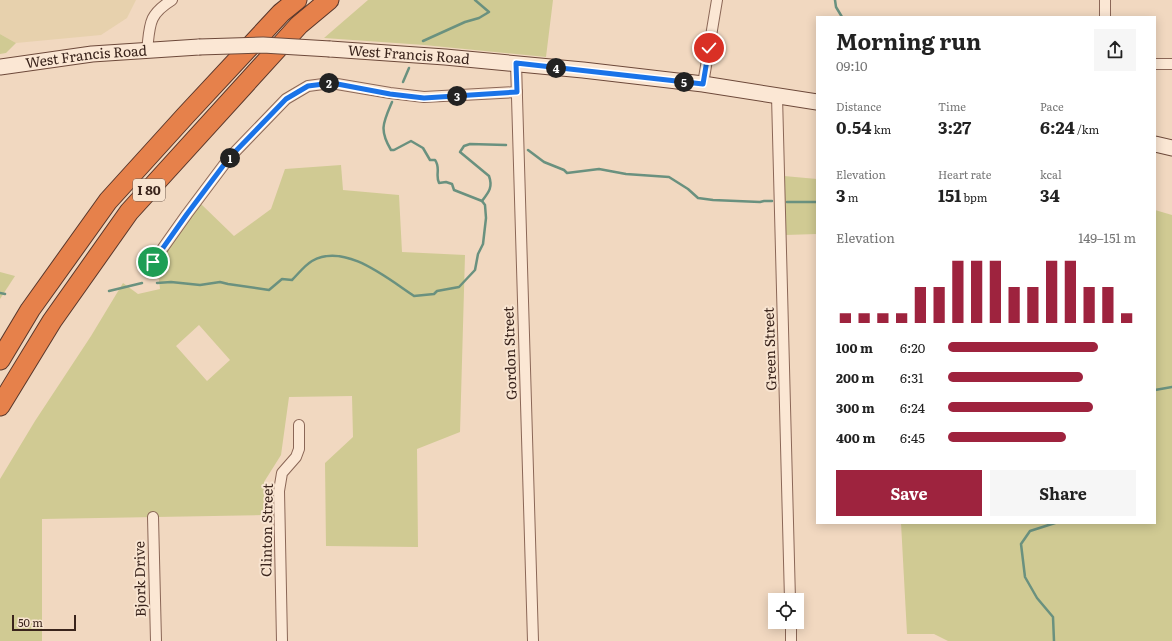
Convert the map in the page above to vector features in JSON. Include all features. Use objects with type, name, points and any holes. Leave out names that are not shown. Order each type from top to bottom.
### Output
[{"type":"highway","name":"I 80","points":[[0,360],[30,310],[108,201],[191,109],[282,13],[297,0]]},
{"type":"highway","name":"I 80","points":[[0,406],[52,320],[129,212],[299,25],[329,0]]},
{"type":"street","points":[[147,51],[150,22],[158,10],[172,0]]},
{"type":"street","points":[[703,84],[717,0]]},
{"type":"street","points":[[1105,0],[1105,16]]},
{"type":"street","name":"West Francis Road","points":[[0,66],[92,54],[199,47],[263,45],[516,63],[703,84],[816,102]]},
{"type":"street","name":"Gordon Street","points":[[516,63],[533,641]]},
{"type":"street","points":[[1156,64],[1172,64]]},
{"type":"street","points":[[153,262],[229,158],[286,99],[308,86],[332,83],[390,94],[424,98],[517,92]]},
{"type":"street","name":"Green Street","points":[[777,96],[790,593]]},
{"type":"street","points":[[1156,144],[1172,148]]},
{"type":"street","name":"Clinton Street","points":[[282,641],[279,491],[282,473],[296,457],[299,449],[299,425]]},
{"type":"street","name":"Bjork Drive","points":[[153,517],[156,641]]},
{"type":"street","points":[[791,629],[792,641]]},
{"type":"shaded area","points":[[0,0],[136,0],[127,18],[101,35],[16,43],[0,34]]},
{"type":"shaded area","points":[[368,0],[553,0],[546,57],[424,45],[324,38]]},
{"type":"shaded area","points":[[0,34],[16,43],[6,53],[0,54]]},
{"type":"shaded area","points":[[341,165],[343,190],[399,195],[402,252],[465,255],[460,432],[417,449],[418,547],[326,546],[325,463],[353,437],[352,396],[289,397],[281,455],[264,482],[264,515],[42,519],[42,641],[0,641],[0,479],[35,421],[91,336],[123,283],[138,294],[160,289],[157,264],[200,203],[234,236],[271,209],[285,169]],"holes":[[[199,325],[230,360],[207,381],[176,346]]]},
{"type":"shaded area","points":[[784,176],[816,179],[816,234],[785,235]]},
{"type":"shaded area","points":[[1156,210],[1172,215],[1172,641],[948,641],[934,634],[907,634],[901,524],[1156,524]]},
{"type":"shaded area","points":[[0,272],[15,276],[0,299]]},
{"type":"waterway","points":[[423,41],[465,22],[479,18],[489,12],[475,0]]},
{"type":"waterway","points":[[835,0],[836,7],[841,16]]},
{"type":"waterway","points":[[403,82],[409,68]]},
{"type":"waterway","points":[[157,283],[171,282],[200,285],[220,282],[269,290],[282,279],[292,280],[312,261],[325,256],[338,256],[352,259],[366,265],[414,296],[434,294],[437,291],[459,287],[475,270],[478,254],[483,244],[486,218],[485,205],[482,201],[454,190],[452,184],[446,182],[439,183],[437,163],[435,160],[430,160],[423,148],[411,141],[394,150],[391,150],[385,137],[384,126],[386,116],[392,102]]},
{"type":"waterway","points":[[482,201],[490,189],[491,183],[489,176],[460,152],[464,146],[470,144],[506,145]]},
{"type":"waterway","points":[[528,150],[544,162],[564,170],[567,173],[599,169],[626,174],[669,177],[688,189],[698,198],[760,202],[772,201]]},
{"type":"waterway","points":[[787,202],[816,202]]},
{"type":"waterway","points":[[109,291],[142,283]]},
{"type":"waterway","points":[[0,293],[5,294]]},
{"type":"waterway","points":[[1156,390],[1172,387]]},
{"type":"waterway","points":[[1052,524],[1030,531],[1021,544],[1025,577],[1037,598],[1053,617],[1054,641]]},
{"type":"route","points":[[153,262],[229,158],[286,99],[308,86],[332,83],[390,94],[424,98],[517,92],[516,63],[703,84],[709,48]]}]
